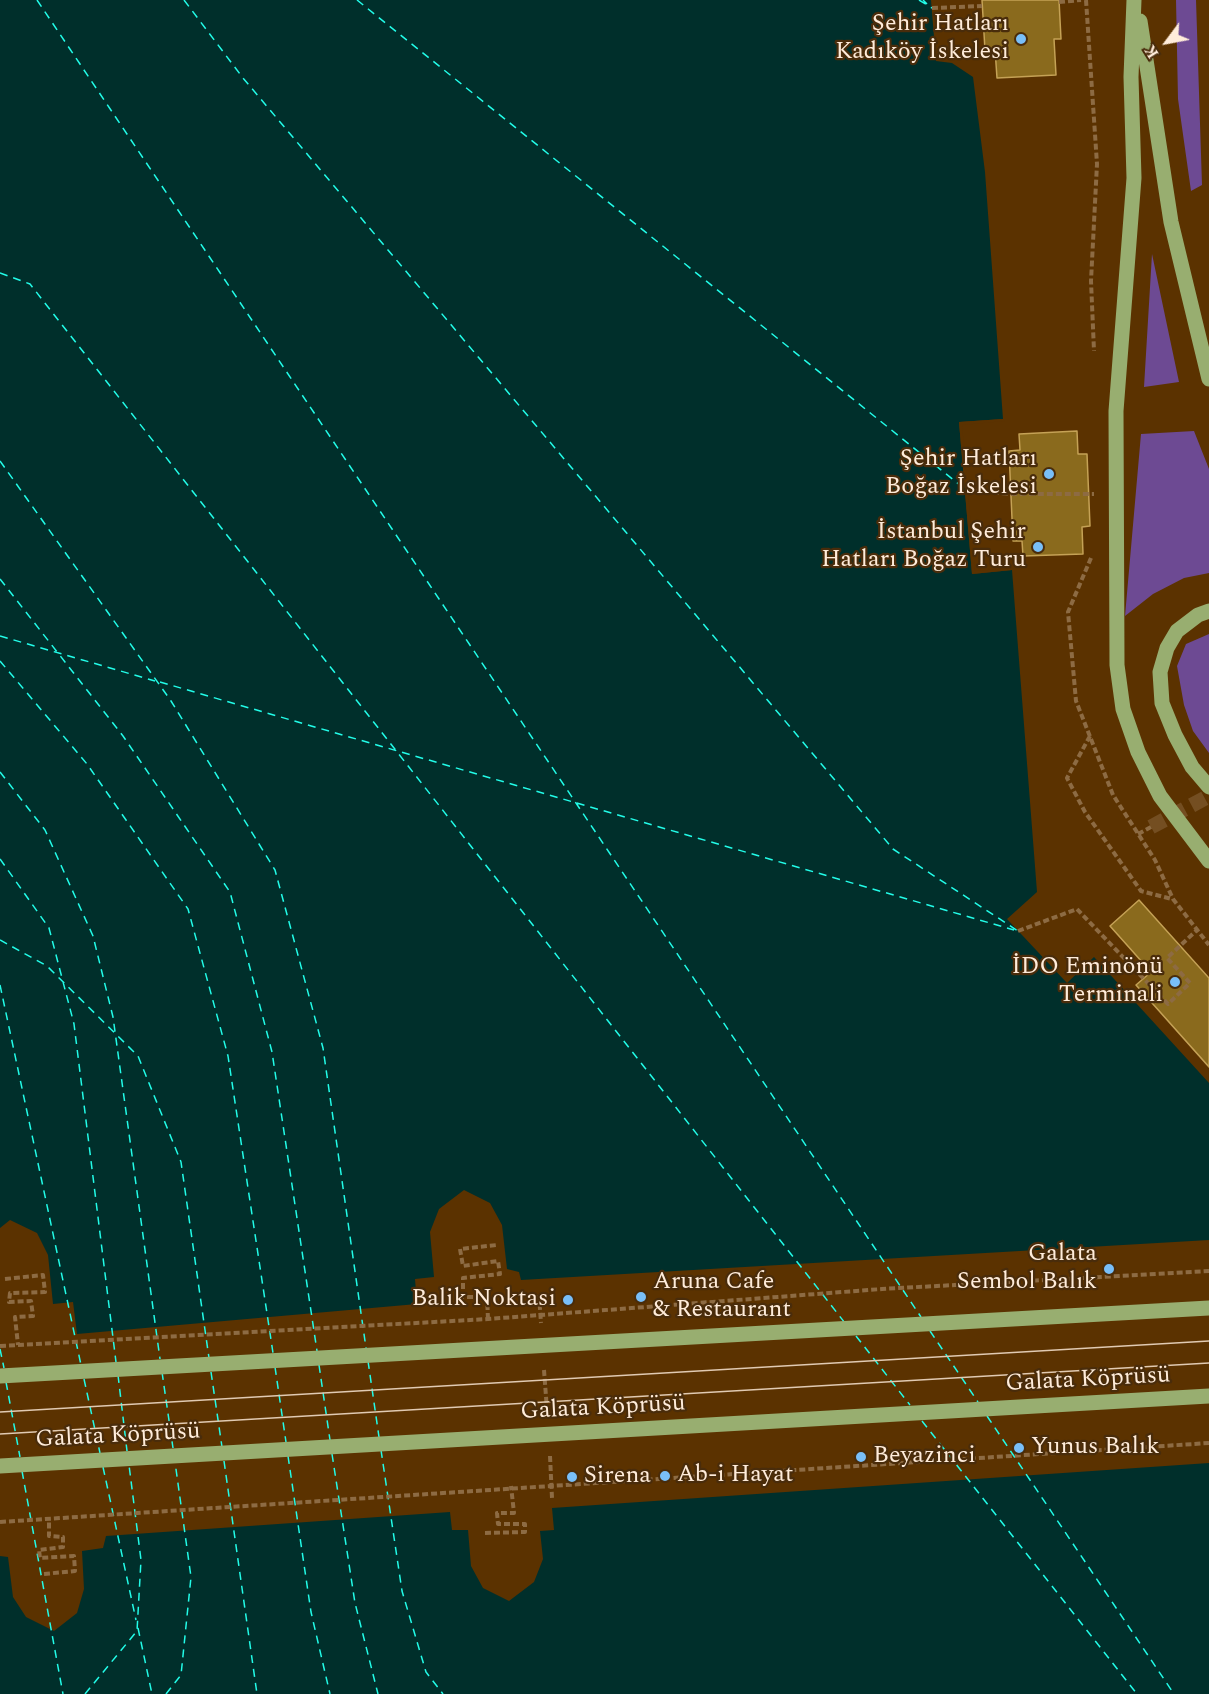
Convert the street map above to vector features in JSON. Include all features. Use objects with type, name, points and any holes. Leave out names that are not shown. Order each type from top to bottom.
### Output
[{"type":"main road","points":[[1135,0],[1171,222],[1209,379]]},
{"type":"main road","points":[[1135,0],[1131,77],[1134,178],[1116,411],[1117,665],[1123,709],[1138,752],[1160,796],[1209,861]]},
{"type":"main road","points":[[1209,611],[1198,615],[1177,631],[1167,648],[1160,672],[1162,703],[1192,766],[1209,787]]},
{"type":"main road","points":[[0,1376],[1209,1308]]},
{"type":"main road","name":"Galata Köprüsü","points":[[0,1466],[1209,1396]]},
{"type":"path","points":[[1059,2],[1081,0]]},
{"type":"path","points":[[932,8],[982,6]]},
{"type":"path","points":[[966,490],[1010,494],[1101,494]]},
{"type":"path","points":[[1090,736],[1067,778],[1085,812],[1141,891],[1173,899]]},
{"type":"path","points":[[1138,834],[1151,827]]},
{"type":"path","points":[[1018,931],[1077,909],[1168,1004],[1190,983],[1167,958],[1197,930]]},
{"type":"path","points":[[488,1319],[487,1297],[463,1297],[463,1278],[500,1274],[498,1261],[463,1266],[460,1249],[497,1245]]},
{"type":"path","points":[[0,1346],[488,1319],[882,1288],[1209,1272]]},
{"type":"path","points":[[5,1279],[43,1275],[45,1292],[10,1293],[9,1302],[31,1301],[33,1316],[15,1317],[18,1345]]},
{"type":"path","points":[[539,1295],[541,1331]]},
{"type":"path","points":[[544,1367],[547,1414]]},
{"type":"path","points":[[0,1522],[511,1486],[1209,1443]]},
{"type":"path","points":[[549,1450],[552,1498]]},
{"type":"path","points":[[485,1533],[525,1532],[525,1524],[498,1524],[496,1513],[514,1513],[511,1486]]},
{"type":"path","points":[[44,1574],[75,1571],[75,1556],[40,1558],[39,1550],[63,1547],[63,1537],[49,1536],[49,1520]]},
{"type":"shaded area","points":[[1176,0],[1196,0],[1202,185],[1191,191],[1178,99]]},
{"type":"shaded area","points":[[1152,254],[1179,382],[1144,387]]},
{"type":"shaded area","points":[[1194,431],[1209,469],[1209,573],[1184,578],[1153,594],[1125,616],[1141,434]]},
{"type":"shaded area","points":[[1209,634],[1209,753],[1193,731],[1184,705],[1177,666],[1186,644]]},
{"type":"water","points":[[0,0],[931,0],[936,61],[952,63],[973,77],[985,172],[1003,419],[959,422],[972,574],[1012,570],[1037,892],[1007,919],[1067,983],[1094,957],[1209,1083],[1209,1694],[0,1694]]},
{"type":"pier","points":[[1003,419],[1005,421],[962,425],[975,571],[1014,568],[972,574],[959,422]]},
{"type":"pier","points":[[464,1190],[490,1203],[502,1225],[507,1269],[519,1272],[521,1280],[1209,1240],[1209,1463],[552,1508],[554,1530],[540,1531],[543,1559],[534,1582],[509,1601],[483,1588],[471,1566],[468,1530],[452,1530],[450,1512],[106,1536],[103,1548],[82,1551],[84,1589],[77,1613],[54,1631],[26,1617],[13,1597],[8,1557],[0,1556],[0,1228],[10,1220],[37,1233],[48,1255],[53,1304],[73,1302],[77,1334],[417,1304],[415,1279],[434,1277],[430,1232],[439,1209]]},
{"type":"building","name":"Şehir Hatları Kadıköy İskelesi","points":[[982,0],[1059,0],[1061,39],[1054,39],[1056,75],[997,78],[995,49],[985,50]]},
{"type":"building","name":"Şehir Hatları Boğaz İskelesi","points":[[1077,431],[1078,454],[1087,454],[1090,526],[1082,527],[1083,554],[1023,556],[1022,541],[1013,541],[1009,451],[1020,450],[1019,434]]},
{"type":"building","name":"İDO Eminönü Terminali","points":[[1139,900],[1209,978],[1209,1067],[1136,985],[1151,972],[1110,926]]},
{"type":"ferry route","points":[[37,0],[921,1317]]},
{"type":"ferry route","points":[[184,0],[243,78],[893,849],[1018,931]]},
{"type":"ferry route","points":[[357,0],[966,490]]},
{"type":"ferry route","points":[[919,0],[932,8]]},
{"type":"ferry route","points":[[923,0],[927,4]]},
{"type":"ferry route","points":[[0,273],[30,284],[845,1323]]},
{"type":"ferry route","points":[[0,461],[171,701],[275,870],[323,1048],[366,1348]]},
{"type":"ferry route","points":[[0,579],[123,736],[230,892],[272,1052],[317,1351]]},
{"type":"ferry route","points":[[0,636],[155,681]]},
{"type":"ferry route","points":[[0,661],[87,764],[188,909],[228,1056],[273,1353]]},
{"type":"ferry route","points":[[160,682],[1014,930]]},
{"type":"ferry route","points":[[0,772],[45,830],[93,936],[113,1017],[160,1359]]},
{"type":"ferry route","points":[[0,859],[49,928],[74,1024],[116,1362]]},
{"type":"ferry route","points":[[0,940],[47,966],[138,1056],[181,1162],[209,1358]]},
{"type":"ferry route","points":[[0,985],[81,1365]]},
{"type":"ferry route","points":[[930,1331],[978,1402]]},
{"type":"ferry route","points":[[856,1336],[910,1405]]},
{"type":"ferry route","points":[[0,1349],[4,1368]]},
{"type":"ferry route","points":[[368,1361],[379,1437]]},
{"type":"ferry route","points":[[319,1365],[330,1440]]},
{"type":"ferry route","points":[[275,1367],[286,1442]]},
{"type":"ferry route","points":[[162,1372],[173,1448]]},
{"type":"ferry route","points":[[211,1372],[222,1447]]},
{"type":"ferry route","points":[[118,1375],[127,1451]]},
{"type":"ferry route","points":[[84,1379],[100,1453]]},
{"type":"ferry route","points":[[6,1382],[20,1457]]},
{"type":"ferry route","points":[[987,1416],[1174,1694]]},
{"type":"ferry route","points":[[922,1421],[1137,1694]]},
{"type":"ferry route","points":[[381,1450],[402,1591],[426,1672],[443,1694]]},
{"type":"ferry route","points":[[332,1454],[355,1603],[378,1694]]},
{"type":"ferry route","points":[[288,1456],[311,1612],[330,1694]]},
{"type":"ferry route","points":[[224,1461],[257,1694]]},
{"type":"ferry route","points":[[166,1694],[181,1675],[191,1577],[175,1462]]},
{"type":"ferry route","points":[[85,1694],[137,1631],[141,1560],[129,1465]]},
{"type":"ferry route","points":[[103,1467],[136,1620]]},
{"type":"ferry route","points":[[22,1471],[63,1694]]},
{"type":"ferry route","points":[[138,1628],[152,1694]]},
{"type":"tunnel","points":[[1151,827],[1209,796]]},
{"type":"tram line","points":[[0,1412],[1209,1341]]},
{"type":"tram line","points":[[0,1434],[1209,1363]]},
{"type":"place","name":"Şehir Hatları Kadıköy İskelesi","points":[[1021,39]]},
{"type":"place","name":"Şehir Hatları Boğaz İskelesi","points":[[1049,474]]},
{"type":"place","name":"İstanbul Şehir Hatları Boğaz Turu","points":[[1038,547]]},
{"type":"place","name":"İDO Eminönü Terminali","points":[[1175,982]]},
{"type":"place","name":"Galata Sembol Balık","points":[[1109,1269]]},
{"type":"place","name":"Aruna Cafe & Restaurant","points":[[641,1297]]},
{"type":"place","name":"Balik Noktasi","points":[[568,1300]]},
{"type":"place","name":"Yunus Balık","points":[[1019,1448]]},
{"type":"place","name":"Beyazinci","points":[[861,1457]]},
{"type":"place","name":"Ab-i Hayat","points":[[665,1476]]},
{"type":"place","name":"Sirena","points":[[572,1477]]}]
